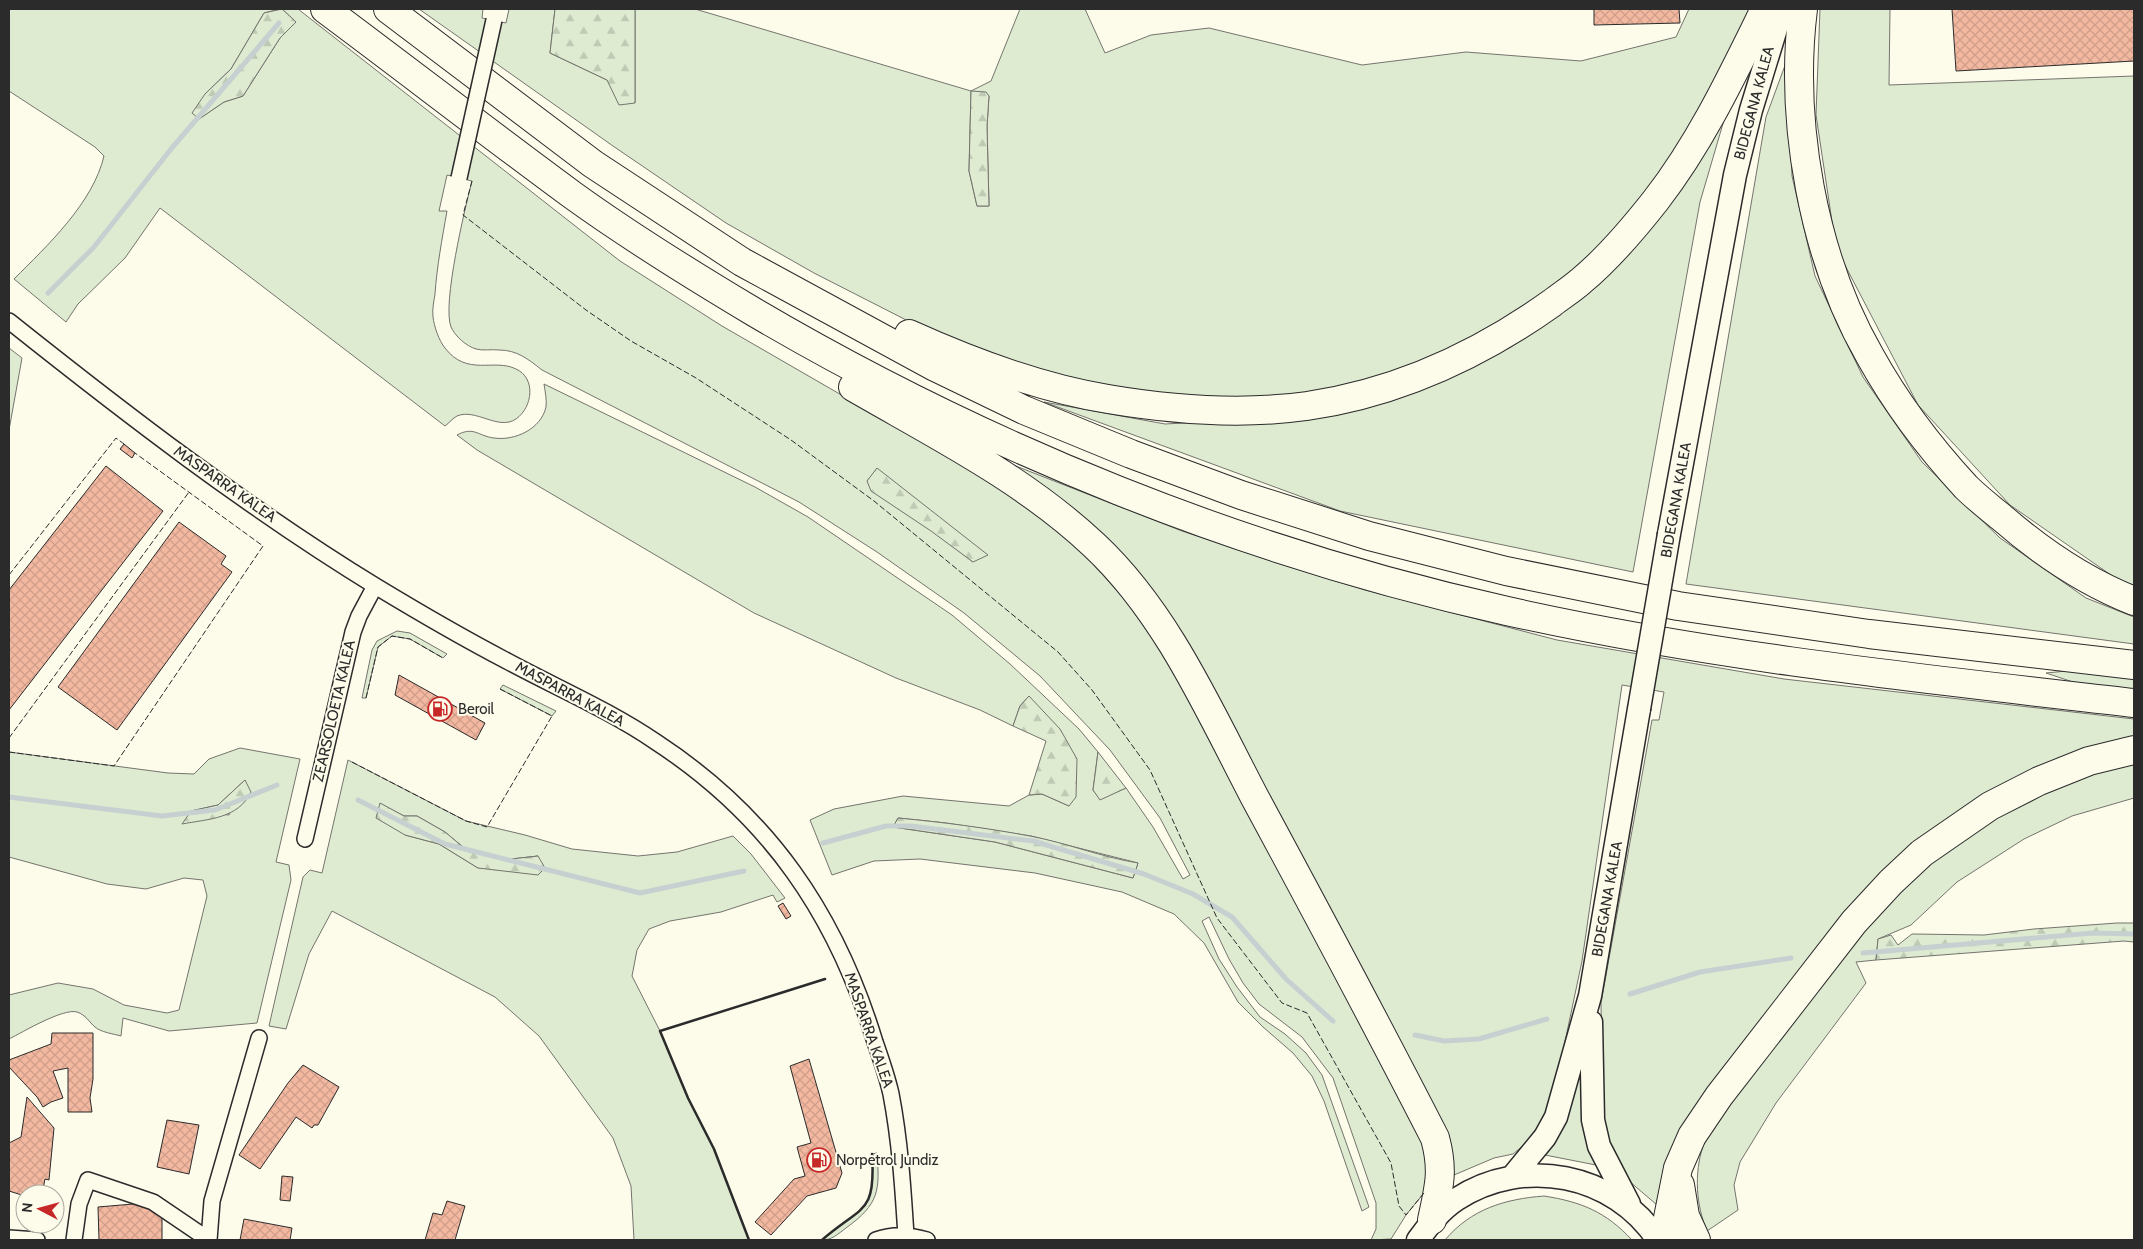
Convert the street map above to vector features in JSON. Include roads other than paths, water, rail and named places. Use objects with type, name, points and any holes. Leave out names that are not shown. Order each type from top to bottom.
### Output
[{"type":"highway","points":[[326,9],[575,197],[676,264],[757,313],[914,399],[1007,443],[1115,488],[1222,528],[1358,572],[1506,611],[1678,644],[1894,675],[2134,703]]},
{"type":"highway","points":[[388,9],[593,164],[742,262],[935,368],[1024,410],[1130,454],[1241,495],[1369,536],[1506,571],[1678,606],[1869,634],[2134,665]]},
{"type":"highway","points":[[742,262],[950,352],[1041,384],[1106,399],[1171,408],[1243,410],[1306,406],[1375,392],[1425,374],[1484,347],[1582,281],[1628,234],[1657,199],[1698,139],[1766,9]]},
{"type":"highway","points":[[1803,9],[1799,66],[1801,129],[1811,194],[1825,249],[1838,286],[1869,355],[1896,399],[1967,488],[2018,532],[2065,566],[2134,601]]},
{"type":"highway","points":[[676,264],[752,325],[980,460],[1042,500],[1095,546],[1137,591],[1186,668],[1435,1138],[1441,1159],[1440,1182],[1425,1230]]},
{"type":"highway","points":[[1666,1240],[1668,1218],[1678,1168],[1692,1136],[1714,1104],[1854,922],[1922,853],[1990,806],[2039,781],[2088,761],[2134,750]]},
{"type":"highway","points":[[1678,1168],[1685,1216],[1696,1240]]},
{"type":"street","name":"BIDEGANA KALEA","points":[[1514,1176],[1546,1137],[1556,1117],[1590,996],[1669,534],[1735,175],[1750,110],[1782,9]]},
{"type":"street","points":[[459,178],[495,14]]},
{"type":"street","name":"MASPARRA KALEA","points":[[9,321],[244,500],[375,586],[507,661],[620,719],[703,775],[747,815],[775,847],[825,918],[844,956],[863,1002],[890,1091],[901,1159],[906,1236]]},
{"type":"street","name":"ZEARSOLOETA KALEA","points":[[305,839],[352,632],[375,586]]},
{"type":"street","name":"BIDEGANA KALEA","points":[[1590,996],[1593,1120],[1599,1146],[1610,1171],[1631,1209]]},
{"type":"street","points":[[209,1240],[212,1202],[258,1038]]},
{"type":"street","points":[[1425,1230],[1456,1200],[1476,1188],[1514,1176],[1539,1174],[1564,1177],[1588,1184],[1610,1194],[1631,1209],[1658,1240]]},
{"type":"street","points":[[74,1240],[79,1204],[88,1180],[154,1202],[209,1240]]},
{"type":"street","points":[[876,1240],[906,1236],[927,1240]]},
{"type":"street","points":[[9,1238],[37,1240]]},
{"type":"waterway","points":[[48,293],[94,247],[171,149],[279,23]]},
{"type":"waterway","points":[[9,797],[162,816],[215,810],[277,785]]},
{"type":"waterway","points":[[358,800],[445,844],[640,893],[744,871]]},
{"type":"waterway","points":[[823,843],[886,826],[911,826],[1033,841],[1144,874],[1193,894],[1232,917],[1286,979],[1333,1021]]},
{"type":"waterway","points":[[1863,953],[2093,933],[2134,934]]},
{"type":"waterway","points":[[1630,994],[1700,972],[1791,958]]},
{"type":"waterway","points":[[1415,1035],[1444,1041],[1479,1039],[1547,1019]]},
{"type":"place","name":"Beroil","points":[[440,709]]},
{"type":"place","name":"Norpetrol Jundiz","points":[[819,1160]]}]
